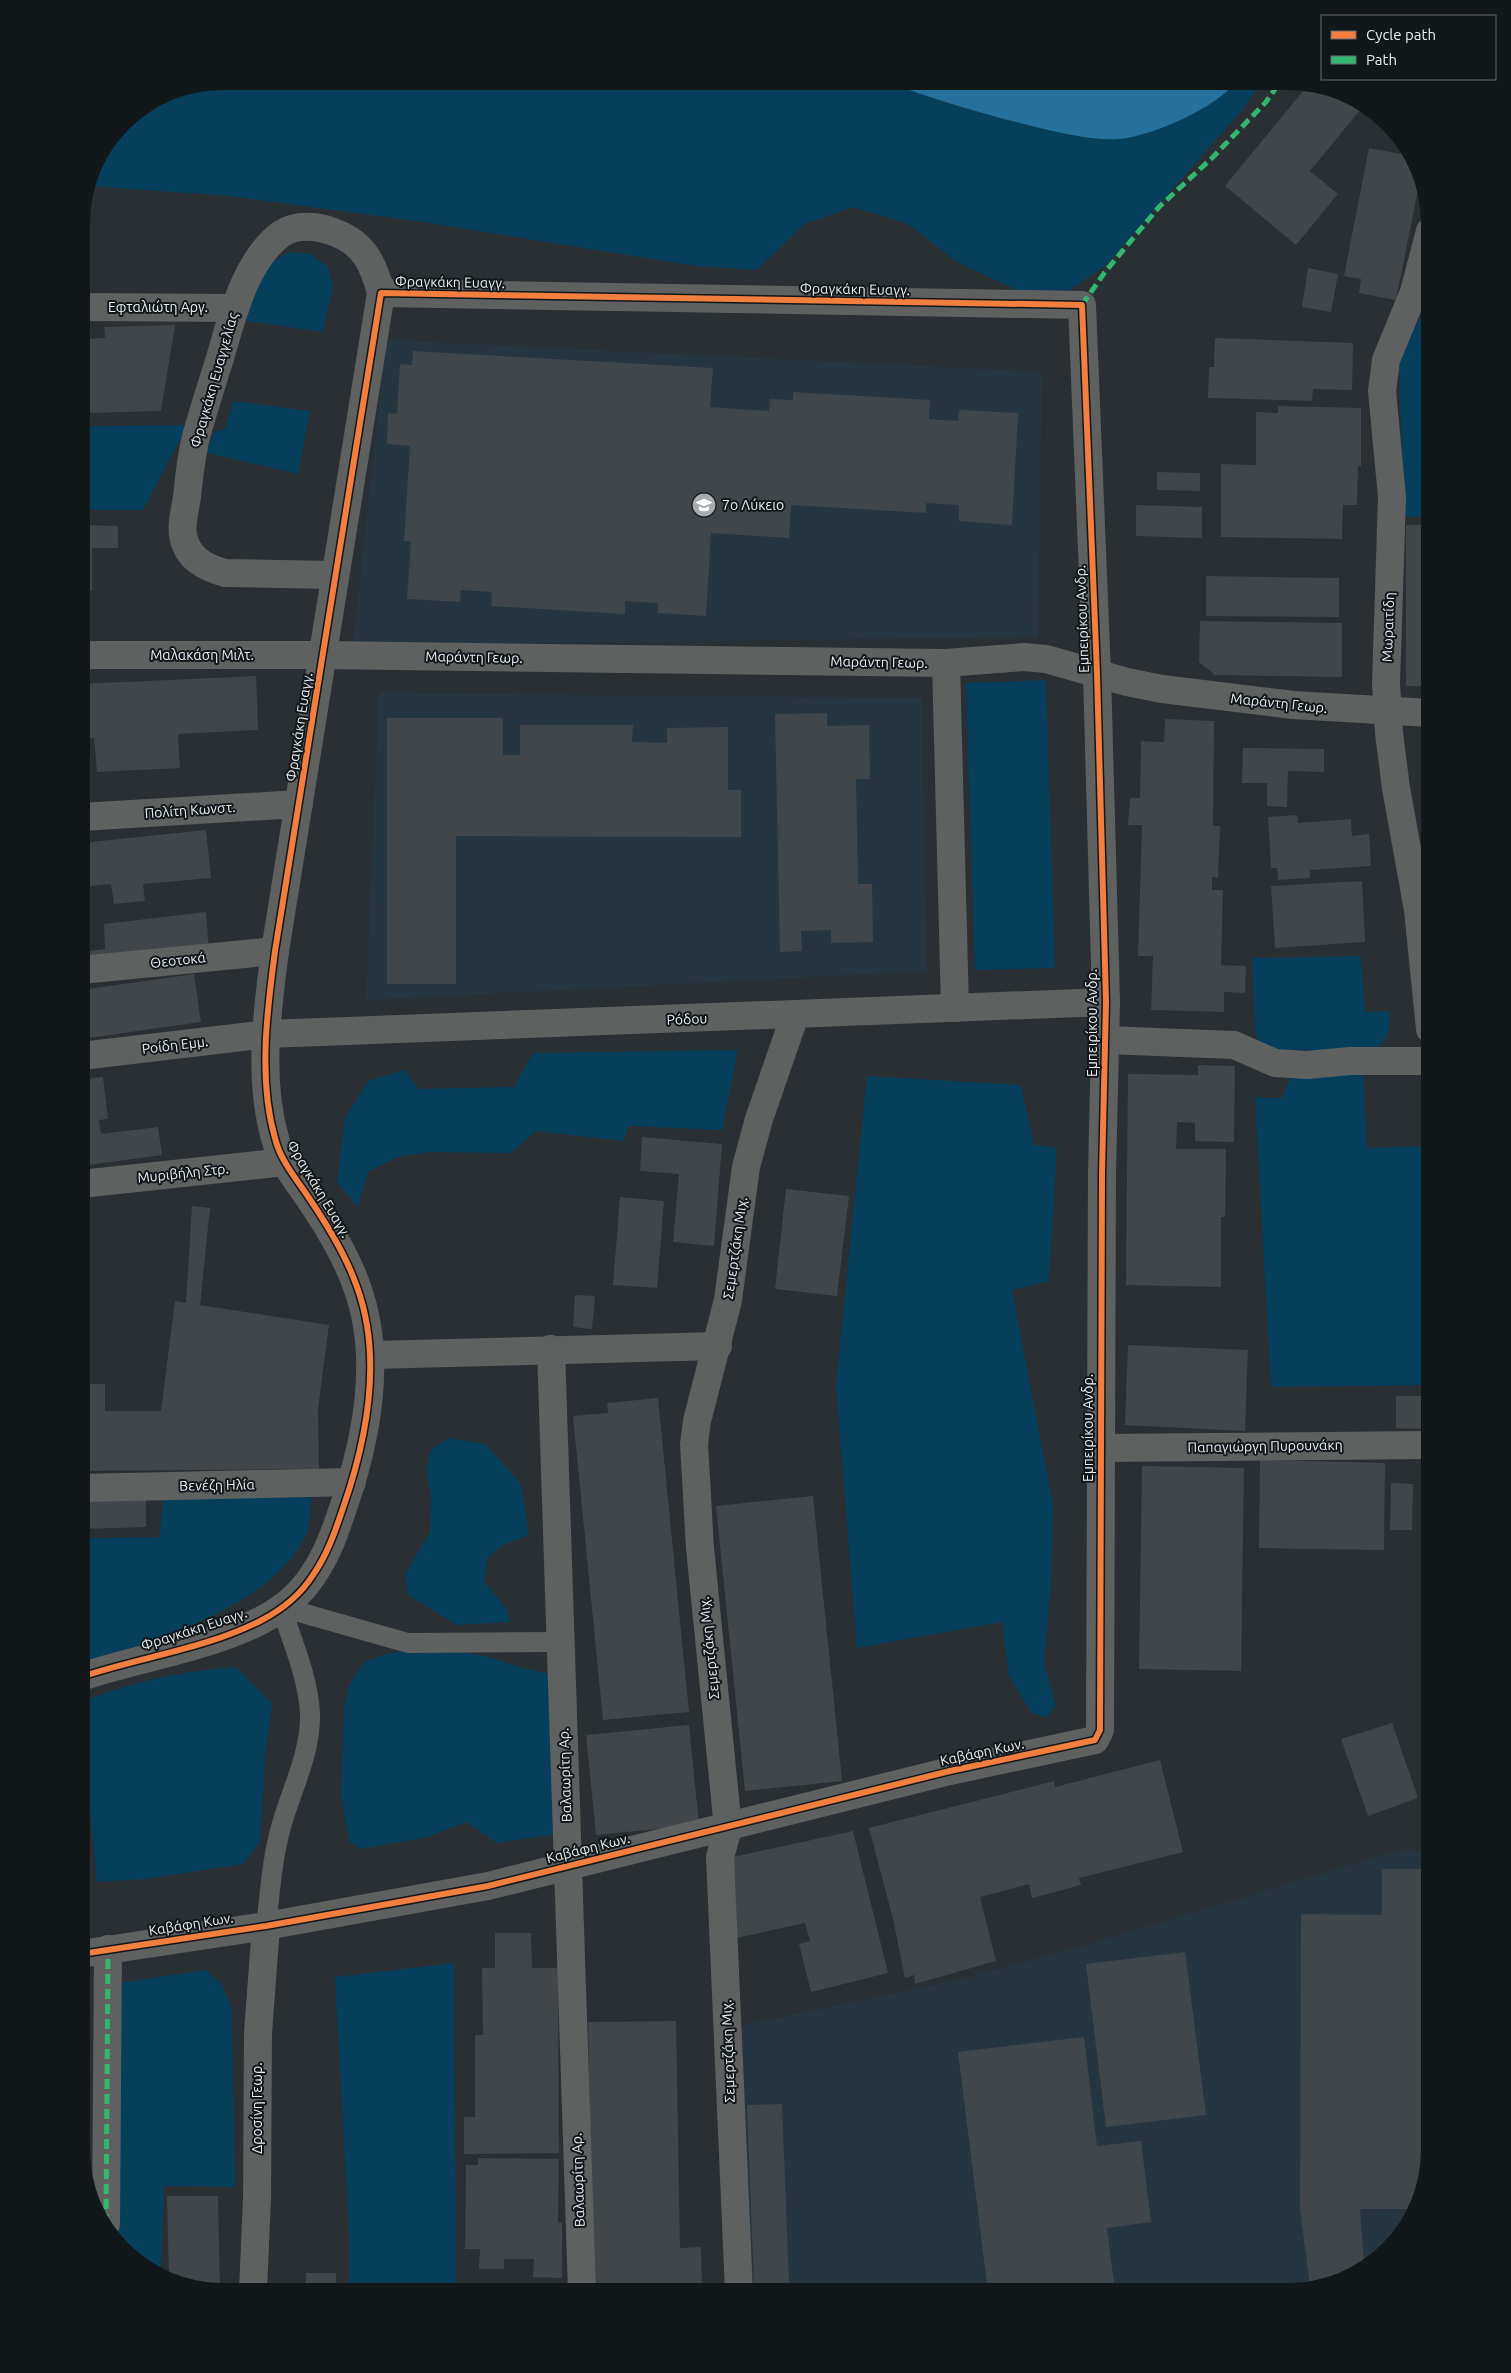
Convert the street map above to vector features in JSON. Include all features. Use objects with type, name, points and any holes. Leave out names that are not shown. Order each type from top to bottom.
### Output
[{"type":"street","name":"Φραγκάκη Ευαγγελίας","points":[[334,575],[224,573],[210,569],[195,560],[188,550],[182,534],[195,439],[235,308],[250,273],[267,249],[282,233],[299,227],[324,228],[343,236],[359,247],[374,266],[381,293]]},
{"type":"street","name":"Μωραιτίδη","points":[[1421,267],[1405,317],[1386,360],[1382,378],[1382,409],[1392,497],[1386,684],[1389,733],[1396,788],[1421,897]]},
{"type":"street","name":"Φραγκάκη Ευαγγ.","points":[[90,1674],[224,1636],[263,1620],[300,1592],[318,1567],[334,1536],[352,1482],[362,1438],[370,1391],[371,1355],[363,1304],[344,1256],[331,1230],[285,1162],[276,1142],[270,1119],[266,1068],[269,995],[275,950],[381,293],[1082,305]]},
{"type":"street","name":"Εμπειρίκου Ανδρ.","points":[[1082,305],[1097,673],[1106,1002],[1102,1173],[1100,1448],[1102,1721],[1095,1740]]},
{"type":"street","name":"Εφταλιώτη Αργ.","points":[[90,307],[235,308]]},
{"type":"street","name":"Μαλακάση Μιλτ.","points":[[90,655],[323,655]]},
{"type":"street","name":"Μαράντη Γεωρ.","points":[[323,655],[946,663],[1024,657],[1046,659],[1154,687],[1206,695],[1327,708],[1421,712]]},
{"type":"street","points":[[946,663],[955,1008]]},
{"type":"street","name":"Πολίτη Κωνστ.","points":[[90,817],[299,804]]},
{"type":"street","name":"Θεοτοκά","points":[[90,969],[275,950]]},
{"type":"street","name":"Ρόδου","points":[[268,1034],[795,1016],[1106,1002]]},
{"type":"street","name":"Σεμερτζάκη Μιχ.","points":[[738,2283],[720,1857],[728,1828],[700,1548],[694,1461],[697,1421],[718,1346],[733,1272],[746,1167],[759,1119],[795,1016]]},
{"type":"street","name":"Ροίδη Εμμ.","points":[[90,1055],[268,1034]]},
{"type":"street","name":"Εμπειρίκου Ανδρ.","points":[[1106,1040],[1234,1045],[1275,1063],[1306,1064],[1350,1060],[1421,1061]]},
{"type":"street","name":"Μυριβήλη Στρ.","points":[[90,1183],[285,1162]]},
{"type":"street","points":[[371,1355],[718,1346]]},
{"type":"street","name":"Βαλαωρίτη Αρ.","points":[[550,1349],[582,2283]]},
{"type":"street","name":"Παπαγιώργη Πυρουνάκη","points":[[1100,1448],[1421,1445]]},
{"type":"street","name":"Βενέζη Ηλία","points":[[90,1488],[352,1482]]},
{"type":"street","name":"Καβάφη Κων.","points":[[94,1952],[266,1926],[488,1886],[728,1828],[950,1771],[1095,1740]]},
{"type":"street","name":"Δροσίνη Γεωρ.","points":[[253,2283],[257,2198],[258,2033],[266,1926]]},
{"type":"street","points":[[94,1952],[105,2212]]},
{"type":"lane","points":[[281,1607],[408,1643],[560,1642]]},
{"type":"lane","points":[[266,1926],[277,1843],[284,1816],[303,1765],[310,1715],[308,1691],[281,1607]]},
{"type":"shaded area","points":[[214,90],[910,90],[1008,120],[1070,135],[1119,139],[1194,114],[1226,90],[1256,90],[1242,110],[1106,265],[1064,294],[1017,290],[957,262],[908,224],[853,207],[805,224],[757,270],[695,266],[429,223],[230,196],[96,187],[100,172],[108,157],[135,123],[172,100]]},
{"type":"shaded area","points":[[911,90],[1228,90],[1199,111],[1165,127],[1133,137],[1119,139],[1071,135],[944,102]]},
{"type":"shaded area","points":[[290,252],[311,254],[328,267],[333,286],[323,332],[247,321],[239,316],[272,262]]},
{"type":"shaded area","points":[[1421,318],[1421,517],[1402,517],[1403,473],[1399,365],[1412,331]]},
{"type":"shaded area","name":"7o Λύκειο","points":[[386,340],[1042,372],[1038,637],[353,645]]},
{"type":"shaded area","points":[[234,401],[310,411],[298,474],[207,453],[213,433],[225,429]]},
{"type":"shaded area","points":[[188,425],[143,510],[90,510],[90,426]]},
{"type":"shaded area","points":[[1046,680],[1055,968],[975,970],[966,683]]},
{"type":"shaded area","points":[[379,693],[922,698],[926,971],[366,1000]]},
{"type":"shaded area","points":[[1361,956],[1365,1012],[1390,1011],[1388,1034],[1383,1042],[1373,1051],[1268,1050],[1258,1041],[1255,1029],[1252,958]]},
{"type":"shaded area","points":[[738,1050],[722,1130],[628,1126],[624,1141],[536,1131],[511,1153],[430,1152],[398,1157],[368,1172],[358,1207],[337,1182],[345,1118],[369,1080],[405,1070],[419,1089],[514,1087],[533,1053]]},
{"type":"shaded area","points":[[1363,1068],[1367,1148],[1421,1146],[1421,1385],[1271,1387],[1255,1097],[1282,1098],[1291,1077]]},
{"type":"shaded area","points":[[867,1076],[1021,1085],[1034,1145],[1057,1148],[1049,1281],[1012,1290],[1053,1505],[1051,1585],[1044,1664],[1056,1706],[1046,1718],[1031,1712],[1009,1676],[1002,1622],[857,1648],[836,1386]]},
{"type":"shaded area","points":[[448,1438],[485,1444],[521,1484],[529,1535],[503,1545],[488,1557],[484,1581],[507,1609],[510,1622],[457,1625],[408,1595],[405,1574],[430,1532],[431,1495],[426,1470],[431,1450]]},
{"type":"shaded area","points":[[312,1493],[310,1520],[306,1535],[289,1561],[266,1583],[238,1602],[207,1619],[90,1666],[90,1538],[160,1537],[163,1498]]},
{"type":"shaded area","points":[[439,1649],[486,1656],[522,1668],[555,1675],[557,1834],[497,1843],[466,1822],[428,1837],[361,1849],[349,1841],[341,1795],[344,1707],[350,1683],[365,1662],[388,1653]]},
{"type":"shaded area","points":[[236,1667],[272,1704],[266,1748],[260,1842],[243,1864],[146,1879],[97,1882],[90,1811],[90,1698],[157,1678]]},
{"type":"shaded area","points":[[1397,1851],[1421,1851],[1420,2167],[1411,2201],[1393,2231],[1382,2244],[1362,2261],[1347,2269],[1331,2276],[1297,2283],[749,2283],[734,2027],[959,1980],[1089,1944]]},
{"type":"shaded area","points":[[454,1963],[456,2283],[349,2283],[349,2233],[335,1977]]},
{"type":"shaded area","points":[[206,1970],[222,1984],[232,2010],[235,2187],[164,2186],[161,2268],[135,2250],[115,2228],[119,1983]]},
{"type":"building","points":[[1303,91],[1331,97],[1360,111],[1310,171],[1338,194],[1296,245],[1225,186]]},
{"type":"building","points":[[1369,148],[1402,154],[1411,172],[1417,194],[1396,300],[1359,293],[1361,279],[1344,276]]},
{"type":"building","points":[[1308,268],[1338,274],[1331,312],[1302,307]]},
{"type":"building","points":[[175,325],[161,411],[90,413],[90,339],[105,338],[104,327]]},
{"type":"building","points":[[1215,338],[1353,343],[1352,390],[1313,389],[1312,401],[1208,398],[1209,367],[1214,367]]},
{"type":"building","points":[[413,351],[713,368],[710,407],[769,411],[770,399],[793,400],[793,392],[930,400],[929,419],[958,421],[959,410],[1018,413],[1012,525],[959,521],[959,505],[926,503],[926,513],[791,505],[789,538],[711,533],[706,616],[658,613],[658,603],[625,601],[625,614],[491,606],[492,592],[461,590],[460,602],[407,599],[411,541],[404,541],[410,446],[387,444],[388,413],[397,414],[400,364],[412,365]]},
{"type":"building","points":[[1278,406],[1361,408],[1361,466],[1358,466],[1357,505],[1343,505],[1342,539],[1221,537],[1221,464],[1256,465],[1256,412],[1278,413]]},
{"type":"building","points":[[1157,472],[1200,473],[1200,491],[1157,490]]},
{"type":"building","points":[[1136,505],[1202,507],[1202,538],[1136,536]]},
{"type":"building","points":[[90,525],[118,526],[118,548],[92,548],[92,591],[90,591]]},
{"type":"building","points":[[1406,525],[1421,525],[1421,686],[1406,686]]},
{"type":"building","points":[[1206,576],[1339,578],[1339,617],[1206,616]]},
{"type":"building","points":[[1200,621],[1342,623],[1342,677],[1215,675],[1199,662]]},
{"type":"building","points":[[256,676],[258,730],[178,734],[180,768],[97,772],[94,738],[90,738],[90,684]]},
{"type":"building","points":[[827,713],[827,726],[869,725],[870,779],[856,779],[858,884],[872,884],[873,942],[831,943],[831,930],[801,931],[802,951],[780,952],[775,714]]},
{"type":"building","points":[[387,718],[503,718],[503,755],[520,755],[520,725],[633,725],[632,742],[667,743],[667,728],[728,727],[728,790],[741,790],[741,837],[456,836],[456,984],[387,984]]},
{"type":"building","points":[[1165,719],[1214,721],[1213,826],[1220,826],[1218,878],[1212,877],[1212,890],[1223,890],[1221,965],[1246,966],[1245,993],[1224,992],[1224,1012],[1151,1010],[1153,956],[1138,956],[1142,825],[1128,825],[1130,798],[1140,798],[1141,741],[1164,742]]},
{"type":"building","points":[[1243,748],[1324,749],[1324,772],[1288,771],[1287,807],[1267,806],[1267,783],[1242,783]]},
{"type":"building","points":[[1297,815],[1298,823],[1351,819],[1352,836],[1369,834],[1371,866],[1310,870],[1310,878],[1278,880],[1277,868],[1271,868],[1268,817]]},
{"type":"building","points":[[206,830],[211,878],[143,884],[145,901],[114,904],[111,884],[90,886],[90,842]]},
{"type":"building","points":[[1362,881],[1365,942],[1275,948],[1271,886]]},
{"type":"building","points":[[206,912],[209,950],[90,962],[90,951],[105,949],[104,924]]},
{"type":"building","points":[[194,974],[201,1022],[90,1038],[90,989]]},
{"type":"building","points":[[1198,1065],[1235,1066],[1234,1142],[1195,1141],[1195,1123],[1177,1122],[1176,1149],[1226,1149],[1225,1217],[1221,1217],[1221,1287],[1126,1285],[1128,1074],[1198,1075]]},
{"type":"building","points":[[103,1077],[108,1119],[99,1120],[101,1134],[158,1127],[162,1155],[90,1165],[90,1079]]},
{"type":"building","points":[[642,1137],[722,1144],[714,1246],[673,1242],[679,1174],[640,1171]]},
{"type":"building","points":[[786,1189],[849,1196],[837,1296],[775,1289]]},
{"type":"building","points":[[620,1197],[664,1201],[657,1288],[613,1285]]},
{"type":"building","points":[[192,1206],[210,1208],[200,1305],[329,1325],[318,1409],[319,1469],[90,1471],[90,1384],[105,1384],[105,1411],[161,1411],[175,1301],[186,1303]]},
{"type":"building","points":[[575,1295],[595,1296],[592,1329],[573,1327]]},
{"type":"building","points":[[1128,1345],[1248,1350],[1245,1431],[1125,1425]]},
{"type":"building","points":[[1396,1396],[1421,1396],[1421,1429],[1396,1428]]},
{"type":"building","points":[[658,1398],[689,1712],[603,1720],[573,1416],[608,1413],[607,1403]]},
{"type":"building","points":[[1260,1460],[1385,1463],[1384,1550],[1259,1548]]},
{"type":"building","points":[[1142,1466],[1244,1468],[1241,1671],[1139,1669]]},
{"type":"building","points":[[1391,1483],[1413,1484],[1412,1530],[1390,1530]]},
{"type":"building","points":[[813,1496],[842,1781],[745,1791],[716,1506]]},
{"type":"building","points":[[146,1499],[146,1527],[90,1529],[90,1500]]},
{"type":"building","points":[[1392,1723],[1418,1798],[1368,1816],[1341,1739]]},
{"type":"building","points":[[689,1725],[699,1825],[596,1835],[586,1735]]},
{"type":"building","points":[[1160,1760],[1183,1852],[1079,1878],[1081,1885],[1032,1898],[1029,1884],[980,1897],[996,1961],[915,1984],[914,1975],[905,1978],[893,1919],[869,1828],[1054,1781],[1055,1787]]},
{"type":"building","points":[[853,1831],[888,1973],[811,1992],[799,1944],[810,1941],[805,1923],[736,1938],[733,1857]]},
{"type":"building","points":[[1382,1869],[1421,1869],[1420,2167],[1411,2201],[1407,2209],[1360,2209],[1364,2260],[1331,2276],[1309,2281],[1300,2209],[1301,1914],[1382,1915]]},
{"type":"building","points":[[495,1933],[531,1933],[532,1968],[558,1968],[559,2153],[464,2154],[464,2117],[475,2117],[475,2035],[483,2035],[482,1968],[495,1968]]},
{"type":"building","points":[[1185,1952],[1206,2115],[1106,2127],[1086,1964]]},
{"type":"building","points":[[676,2021],[680,2248],[701,2247],[702,2283],[593,2283],[588,2022]]},
{"type":"building","points":[[1084,2037],[1097,2146],[1141,2141],[1151,2222],[1107,2228],[1114,2283],[987,2283],[958,2052]]},
{"type":"building","points":[[782,2104],[789,2283],[754,2283],[747,2105]]},
{"type":"building","points":[[478,2158],[559,2159],[558,2222],[562,2223],[562,2278],[533,2277],[534,2259],[504,2259],[504,2269],[479,2269],[480,2249],[465,2249],[466,2165],[478,2165]]},
{"type":"building","points":[[167,2196],[218,2196],[220,2283],[197,2280],[169,2271]]},
{"type":"building","points":[[306,2273],[336,2273],[336,2283],[305,2283]]},
{"type":"marked path","points":[[1082,305],[1105,272],[1159,207],[1212,158],[1266,102],[1274,90]]},
{"type":"marked path","points":[[106,2213],[108,1949]]},
{"type":"cycle path","points":[[90,1674],[196,1646],[241,1630],[262,1620],[297,1595],[318,1567],[334,1534],[352,1482],[365,1426],[370,1370],[365,1314],[353,1275],[342,1252],[323,1219],[289,1170],[277,1146],[270,1115],[265,1069],[269,997],[275,951],[381,293],[1082,305],[1097,673],[1106,1002],[1102,1173],[1100,1730],[1095,1740],[950,1771],[488,1886],[266,1926],[90,1953]]},
{"type":"place","name":"7o Λύκειο","points":[[704,505]]}]
